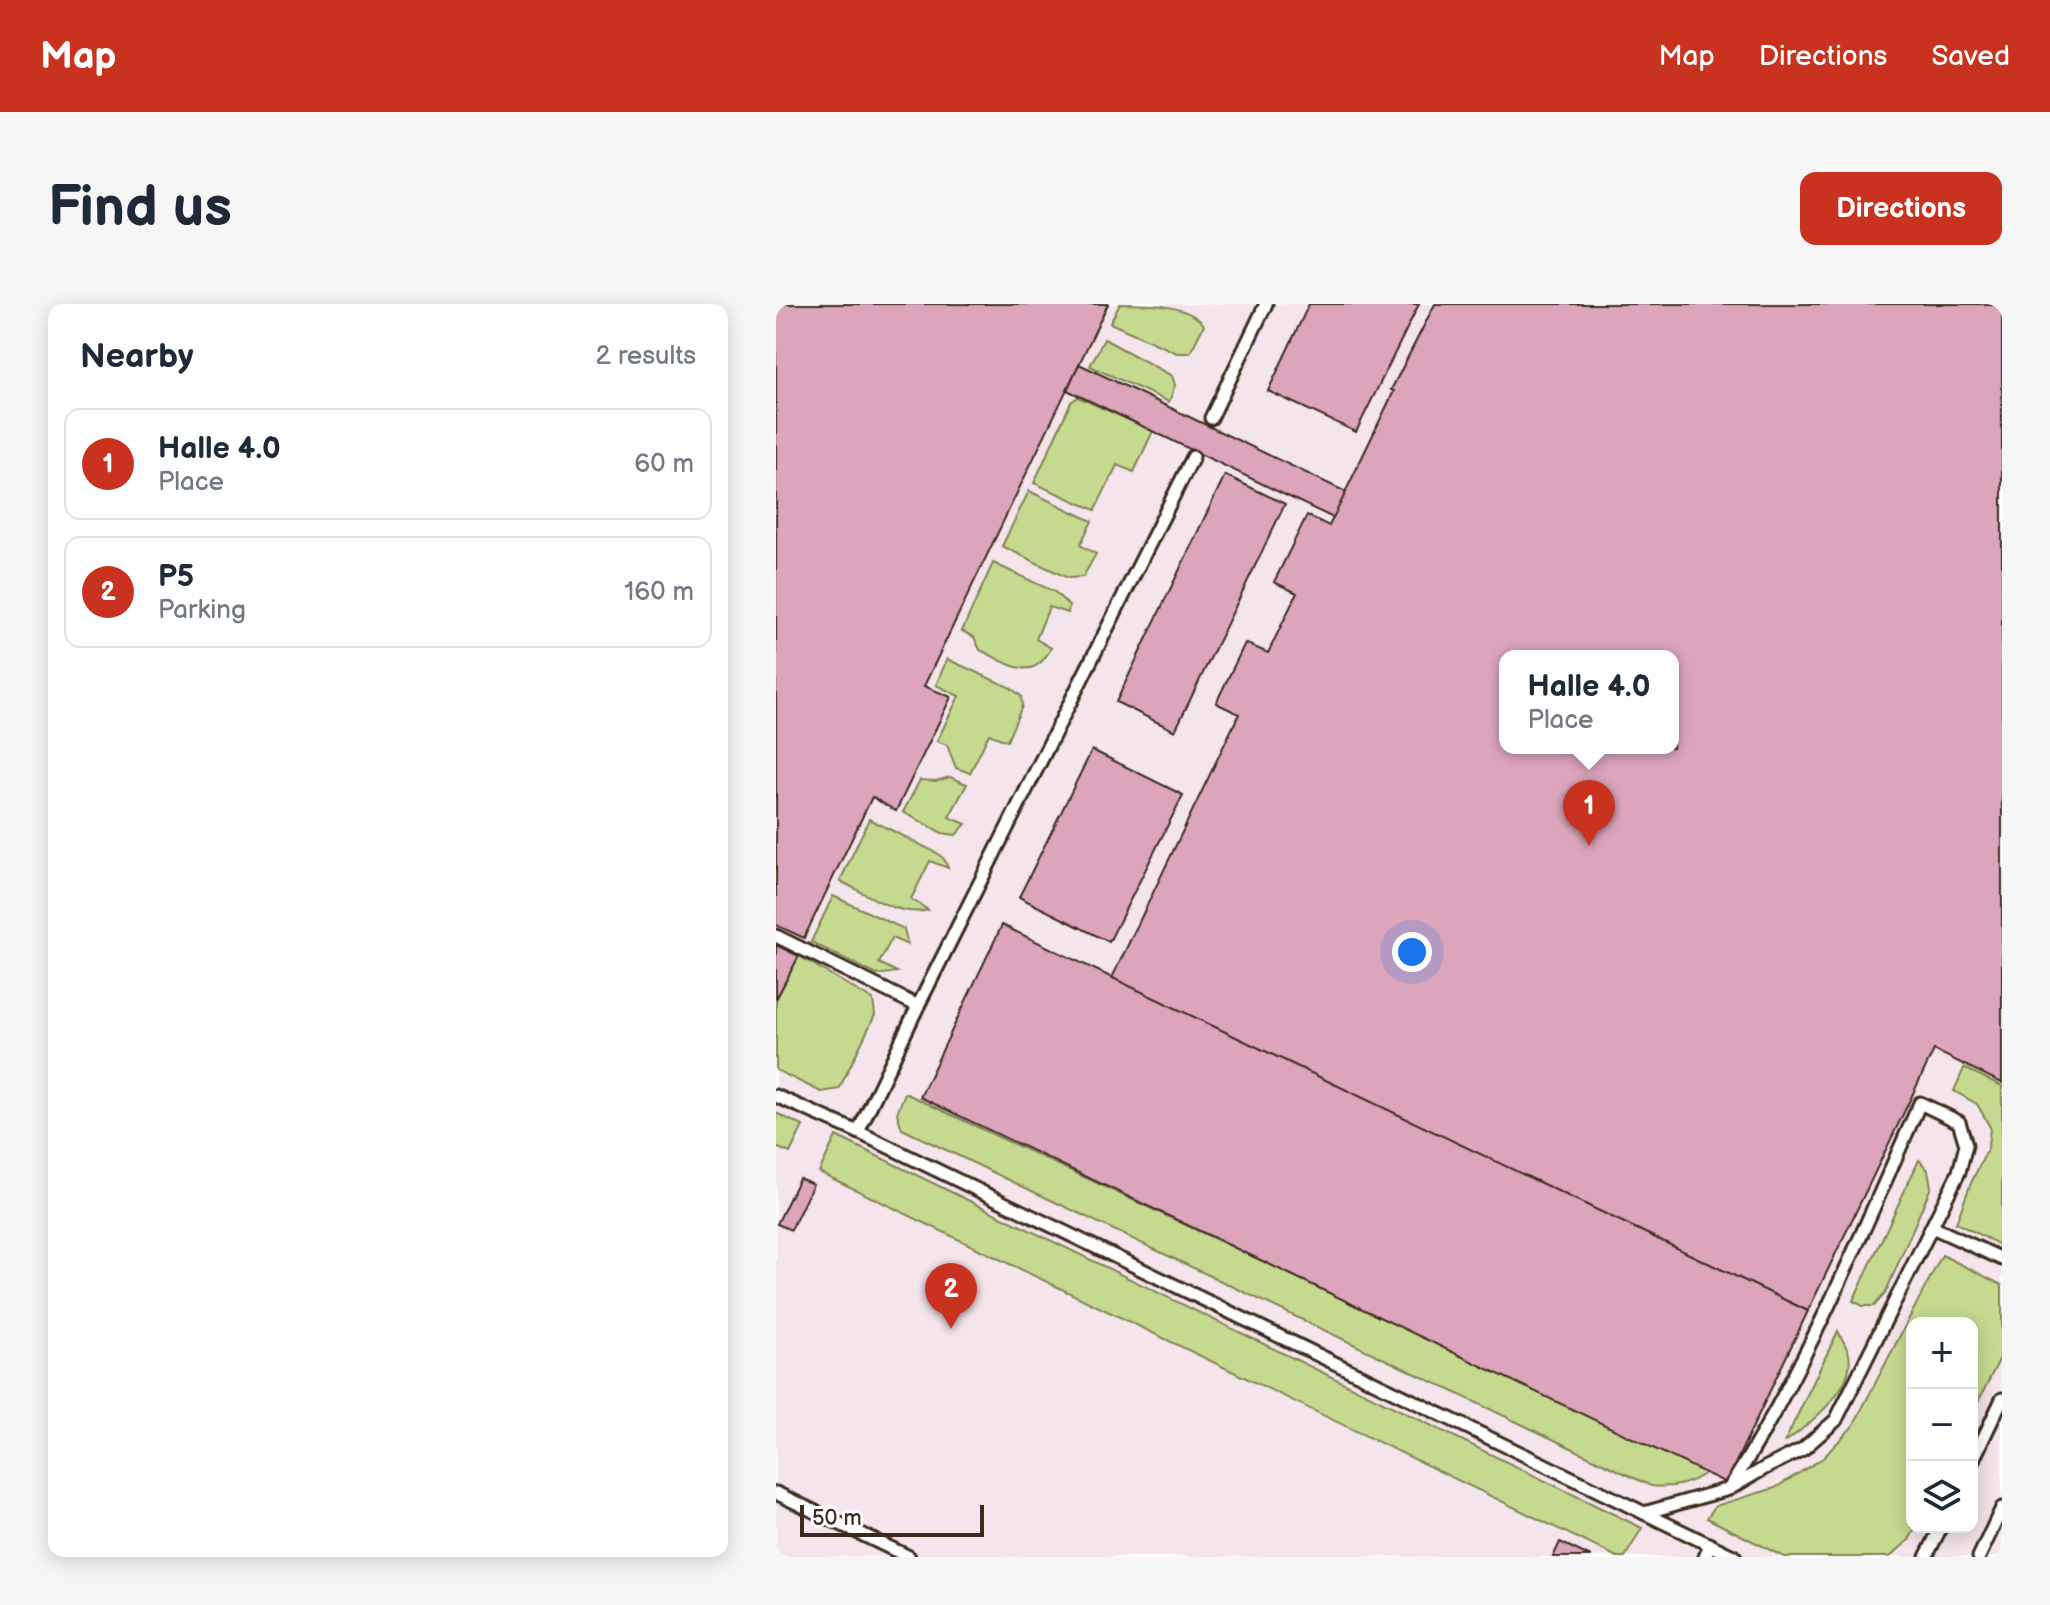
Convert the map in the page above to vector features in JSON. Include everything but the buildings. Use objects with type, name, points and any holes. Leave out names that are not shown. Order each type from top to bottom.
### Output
[{"type":"lane","points":[[1211,418],[1266,304]]},
{"type":"lane","points":[[858,1132],[1193,457]]},
{"type":"lane","points":[[776,936],[918,1006]]},
{"type":"lane","points":[[776,1096],[858,1132],[1735,1557]]},
{"type":"lane","points":[[1644,1513],[1729,1489],[1803,1449],[1836,1420],[1959,1172],[1966,1145],[1959,1122],[1920,1103],[1805,1359],[1729,1489]]},
{"type":"lane","points":[[1932,1227],[2002,1259]]},
{"type":"lane","points":[[1972,1461],[2002,1399]]},
{"type":"lane","points":[[776,1493],[909,1557]]},
{"type":"lane","points":[[1979,1557],[2002,1508]]},
{"type":"lane","points":[[1926,1557],[1938,1533]]},
{"type":"lane","points":[[1705,1557],[1710,1545]]},
{"type":"shaded area","points":[[776,304],[2002,304],[2002,1557],[776,1557]]},
{"type":"green space","points":[[1120,304],[1178,309],[1204,325],[1190,353],[1177,353],[1110,323]]},
{"type":"green space","points":[[1104,339],[1172,376],[1175,385],[1169,402],[1090,366]]},
{"type":"green space","points":[[1078,397],[1153,431],[1134,472],[1117,465],[1095,510],[1034,483],[1071,402]]},
{"type":"green space","points":[[1029,491],[1092,521],[1080,545],[1096,554],[1083,577],[1068,578],[1002,546]]},
{"type":"green space","points":[[993,563],[1055,592],[1069,606],[1068,613],[1049,607],[1036,639],[1051,648],[1036,666],[1019,668],[1010,665],[980,650],[974,637],[962,631]]},
{"type":"green space","points":[[947,659],[1011,688],[1021,696],[1022,706],[1007,741],[989,734],[970,773],[956,768],[947,745],[937,741],[959,696],[936,685]]},
{"type":"green space","points":[[950,777],[967,784],[949,817],[966,824],[956,835],[942,833],[903,812],[920,780],[936,781]]},
{"type":"green space","points":[[869,819],[944,859],[948,868],[930,861],[911,899],[928,910],[917,912],[894,908],[840,881]]},
{"type":"green space","points":[[833,896],[904,929],[908,945],[892,938],[879,963],[897,972],[877,975],[811,942]]},
{"type":"green space","points":[[799,956],[873,1000],[875,1015],[839,1089],[821,1092],[776,1070],[776,999]]},
{"type":"green space","points":[[1964,1068],[2002,1086],[2002,1246],[1956,1223],[1988,1148],[1990,1127],[1977,1104],[1954,1091]]},
{"type":"green space","points":[[905,1093],[1708,1471],[1681,1484],[1651,1486],[902,1129],[897,1113]]},
{"type":"green space","points":[[776,1113],[803,1126],[790,1153],[776,1147]]},
{"type":"green space","points":[[836,1136],[1642,1528],[1625,1557],[1617,1557],[819,1172]]},
{"type":"green space","points":[[1919,1160],[1928,1170],[1931,1187],[1885,1294],[1874,1306],[1863,1306],[1853,1301]]},
{"type":"green space","points":[[1942,1255],[2002,1285],[2002,1354],[1978,1402],[1978,1317],[1910,1317]]},
{"type":"green space","points":[[1906,1324],[1906,1533],[1913,1533],[1890,1557],[1784,1557],[1707,1518],[1715,1506],[1775,1488],[1823,1458],[1853,1426]]},
{"type":"green space","points":[[1838,1331],[1849,1354],[1845,1380],[1828,1405],[1784,1443]]},
{"type":"place","name":"Halle 4.0","points":[[1589,846]]},
{"type":"place","name":"P5","points":[[951,1329]]}]
